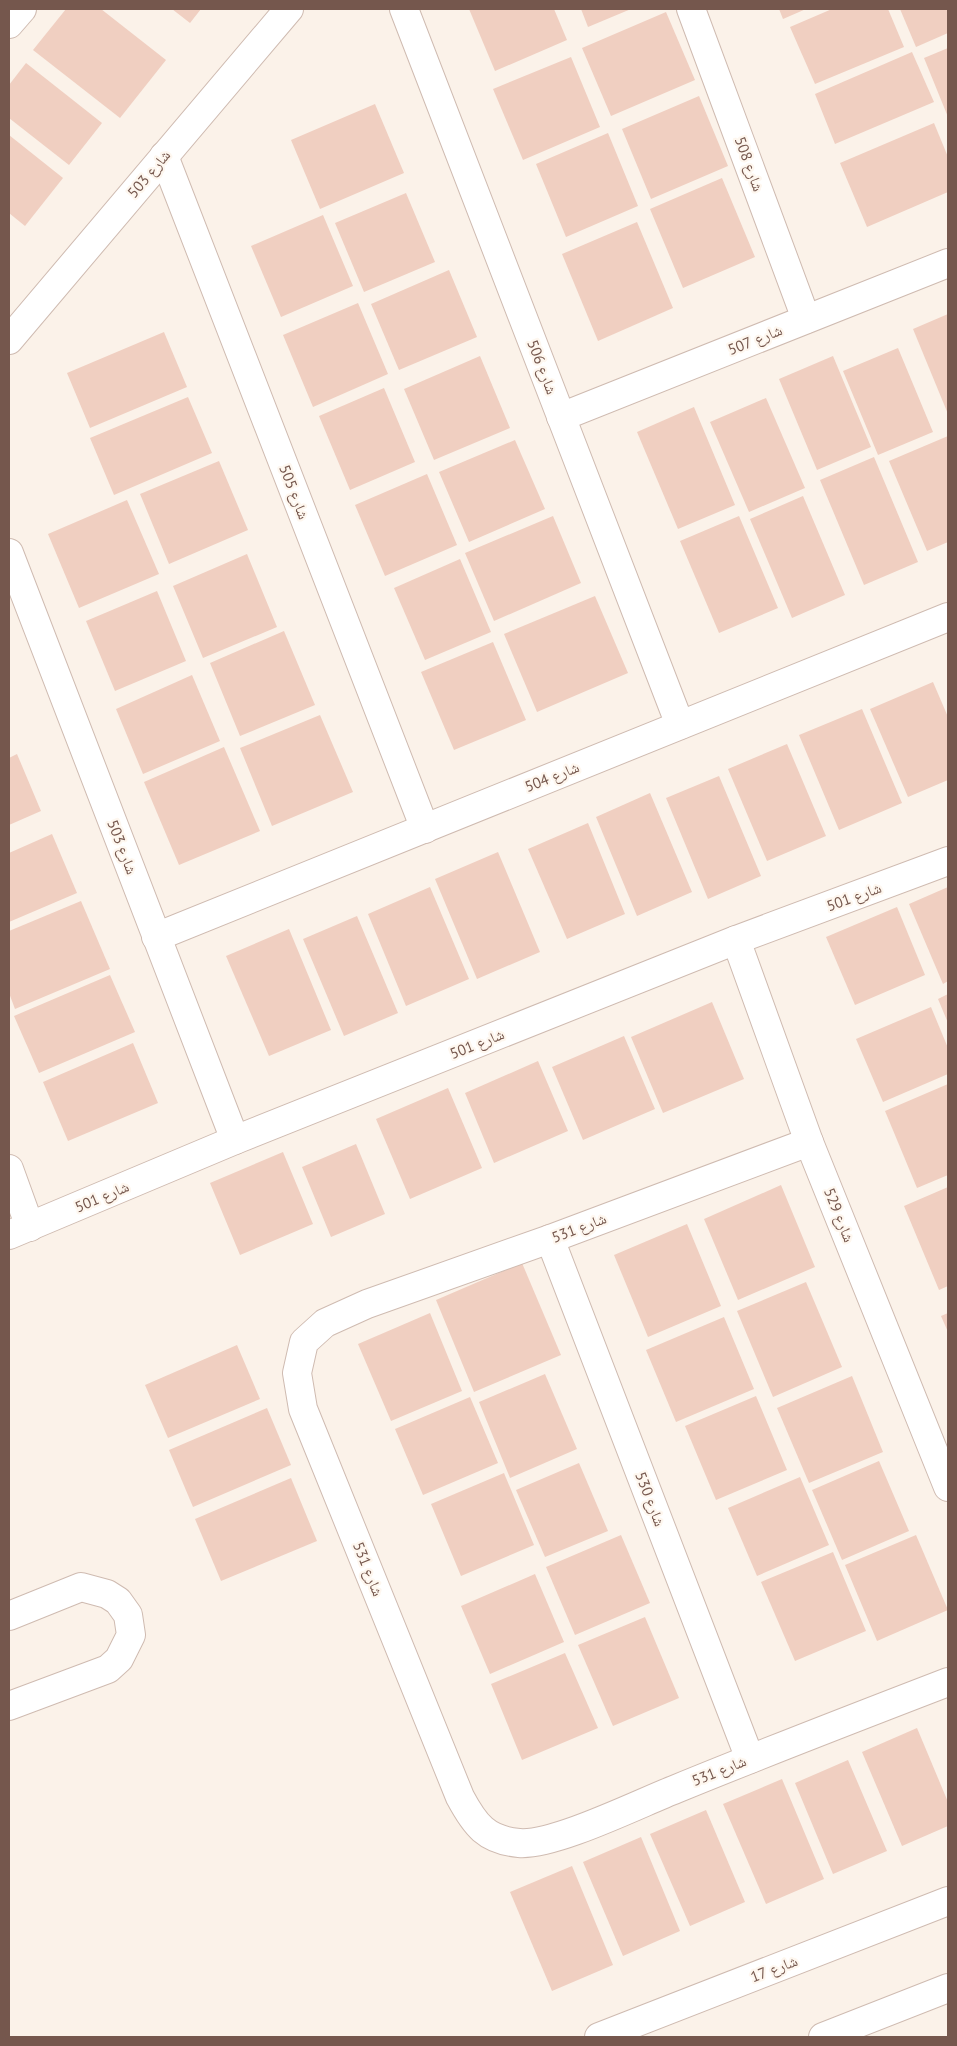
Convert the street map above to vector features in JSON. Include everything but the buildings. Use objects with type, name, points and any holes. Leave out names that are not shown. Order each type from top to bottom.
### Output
[{"type":"street","points":[[9,24],[22,9]]},
{"type":"street","name":"شارع 503","points":[[9,340],[289,9]]},
{"type":"street","name":"شارع 506","points":[[404,9],[680,725]]},
{"type":"street","name":"شارع 508","points":[[691,9],[806,319]]},
{"type":"street","name":"شارع 505","points":[[164,156],[425,828]]},
{"type":"street","name":"شارع 507","points":[[561,417],[948,263]]},
{"type":"street","name":"شارع 503","points":[[9,553],[236,1140]]},
{"type":"street","name":"شارع 504","points":[[156,937],[948,617]]},
{"type":"street","name":"شارع 501","points":[[20,1231],[236,1140],[736,940],[948,861]]},
{"type":"street","name":"شارع 529","points":[[736,940],[809,1142],[948,1488]]},
{"type":"street","name":"شارع 531","points":[[809,1142],[550,1239],[367,1304],[325,1323],[304,1342],[297,1373],[303,1409],[460,1797],[470,1817],[492,1838],[521,1843],[557,1837],[948,1682]]},
{"type":"street","points":[[9,1169],[20,1231]]},
{"type":"street","name":"شارع 530","points":[[550,1239],[750,1759]]},
{"type":"street","points":[[9,1616],[81,1587],[108,1594],[118,1601],[128,1615],[131,1635],[119,1659],[108,1669],[9,1706]]},
{"type":"street","name":"شارع 17","points":[[599,2037],[948,1901]]},
{"type":"street","points":[[823,2037],[948,1988]]}]
